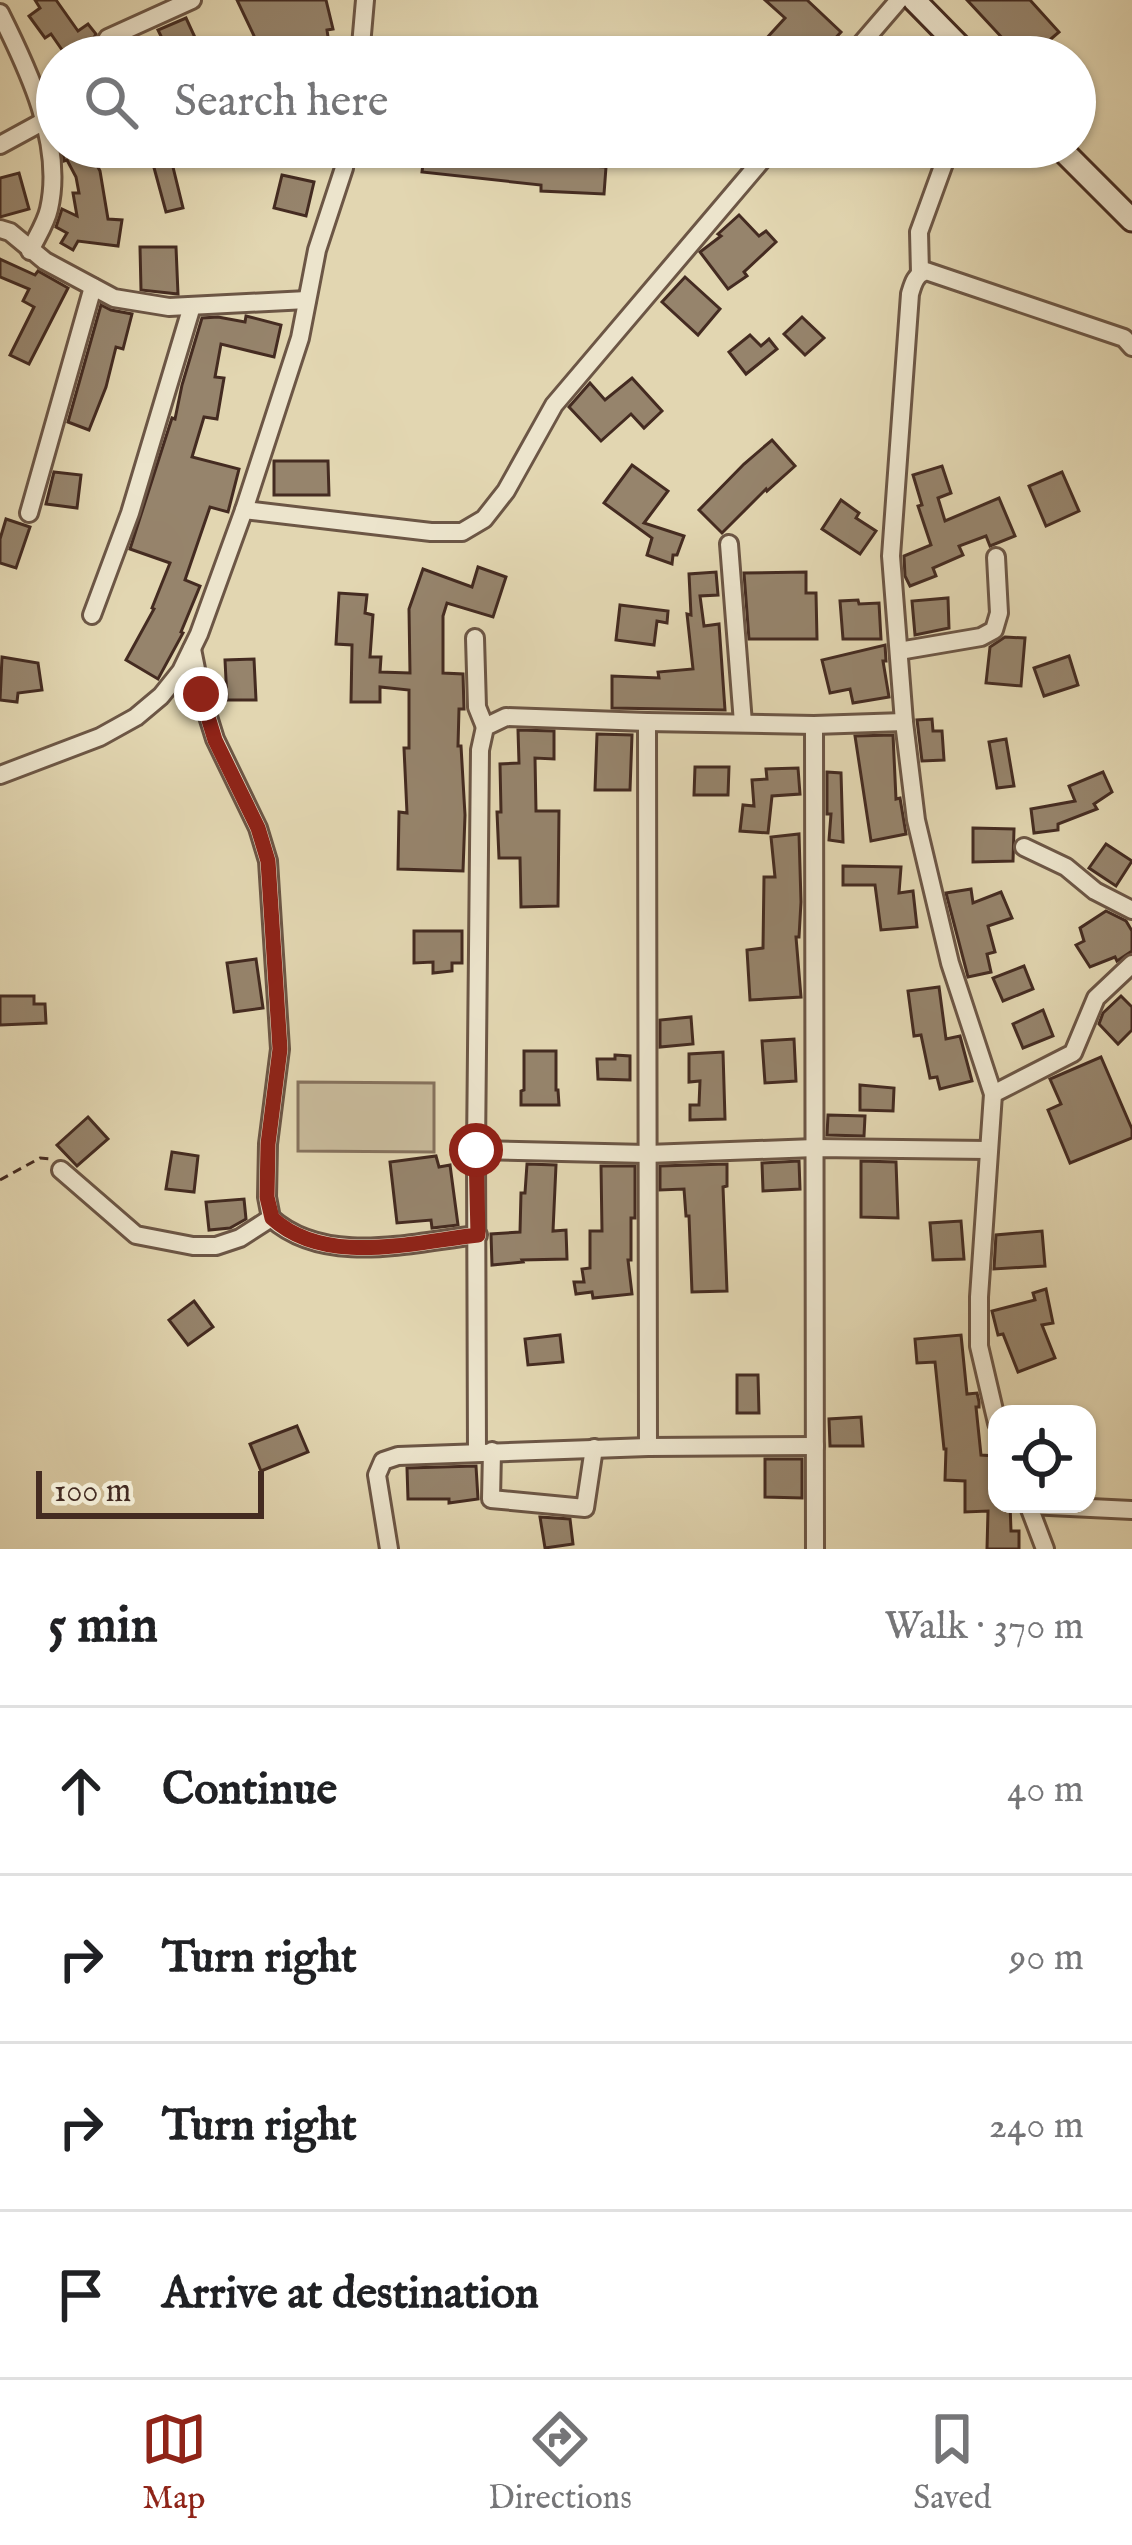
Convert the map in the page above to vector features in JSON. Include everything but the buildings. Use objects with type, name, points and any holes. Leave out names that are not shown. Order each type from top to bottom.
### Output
[{"type":"main road","points":[[914,0],[949,36]]},
{"type":"main road","points":[[1080,168],[1132,220]]},
{"type":"street","points":[[112,36],[192,0]]},
{"type":"street","points":[[362,36],[365,0]]},
{"type":"street","points":[[868,36],[899,0]]},
{"type":"street","points":[[0,13],[36,87]]},
{"type":"street","points":[[0,145],[36,126]]},
{"type":"street","points":[[30,251],[49,211],[52,168]]},
{"type":"street","points":[[0,775],[100,737],[136,717],[181,671],[244,510],[300,338],[317,250],[344,168]]},
{"type":"street","points":[[244,510],[431,532],[462,532],[484,519],[554,405],[755,168]]},
{"type":"street","points":[[942,168],[919,232],[920,273],[910,294],[891,556],[916,820],[950,963],[992,1094],[979,1297],[979,1346],[992,1405]]},
{"type":"street","points":[[0,229],[115,298],[192,306],[308,300]]},
{"type":"street","points":[[920,273],[1085,324],[1124,338],[1132,347]]},
{"type":"street","points":[[29,513],[93,287]]},
{"type":"street","points":[[92,615],[130,513],[192,306]]},
{"type":"street","points":[[729,544],[742,723]]},
{"type":"street","points":[[899,651],[981,637],[994,630],[999,613],[996,557]]},
{"type":"street","points":[[476,638],[477,706],[484,727],[476,1150],[484,1451],[491,1499],[585,1508],[594,1448]]},
{"type":"street","points":[[192,649],[215,740],[258,828],[268,861],[280,1049],[268,1144],[267,1197],[272,1218],[296,1235],[351,1248],[478,1235]]},
{"type":"street","points":[[484,727],[506,716],[647,722],[904,722]]},
{"type":"street","points":[[647,722],[648,1447]]},
{"type":"street","points":[[814,724],[815,1549]]},
{"type":"street","points":[[1024,848],[1066,867],[1132,910]]},
{"type":"street","points":[[992,1094],[1072,1053],[1096,998],[1132,964]]},
{"type":"street","points":[[476,1150],[646,1154],[814,1148],[988,1150]]},
{"type":"street","points":[[61,1170],[136,1234],[216,1246],[272,1218]]},
{"type":"street","points":[[389,1549],[377,1475],[382,1461],[398,1456],[815,1446]]},
{"type":"street","points":[[1096,1508],[1132,1510]]},
{"type":"street","points":[[1032,1513],[1045,1549]]},
{"type":"path","points":[[0,1180],[40,1158],[51,1159],[61,1170]]},
{"type":"shaded area","points":[[298,1082],[434,1083],[434,1152],[298,1151]]},
{"type":"route","points":[[201,694],[215,740],[258,828],[268,861],[280,1049],[268,1144],[267,1197],[272,1218],[296,1235],[351,1248],[478,1235],[476,1150]]}]
